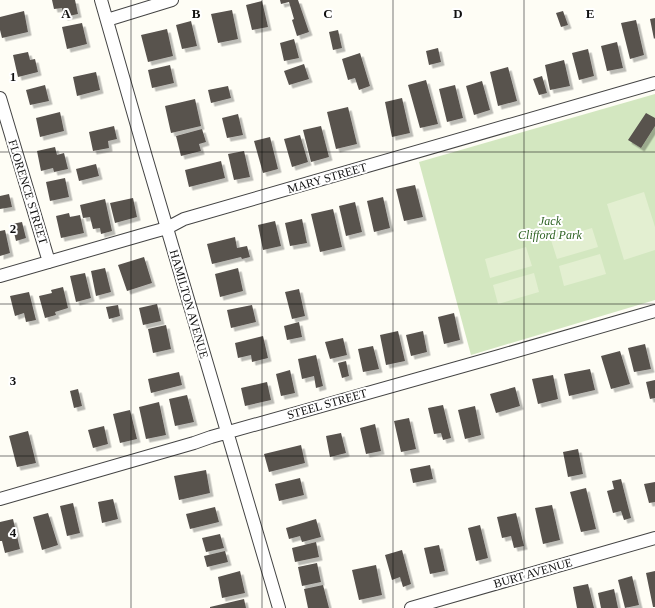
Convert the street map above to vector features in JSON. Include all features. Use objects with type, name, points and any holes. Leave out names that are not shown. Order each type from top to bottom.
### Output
[{"type":"street","name":"HAMILTON AVENUE","points":[[101,0],[279,608]]},
{"type":"street","points":[[107,20],[172,0]]},
{"type":"street","name":"MARY STREET","points":[[0,276],[167,228],[184,219],[655,83]]},
{"type":"street","name":"FLORENCE STREET","points":[[0,98],[49,262]]},
{"type":"street","name":"STEEL STREET","points":[[0,499],[655,311]]},
{"type":"street","name":"BURT AVENUE","points":[[411,608],[655,538]]},
{"type":"green space","name":"Jack Clifford Park","points":[[655,94],[655,300],[471,355],[419,162]]},
{"type":"green space","points":[[644,192],[655,227],[655,250],[624,260],[607,204]]},
{"type":"green space","points":[[592,228],[598,247],[557,259],[551,240]]},
{"type":"green space","points":[[526,247],[532,266],[490,278],[485,259]]},
{"type":"green space","points":[[600,254],[606,274],[564,286],[559,266]]},
{"type":"green space","points":[[534,273],[539,292],[498,304],[493,285]]},
{"type":"building","points":[[52,0],[75,0],[78,14],[64,17],[62,8],[54,9]]},
{"type":"building","points":[[280,0],[298,0],[309,32],[297,36],[292,20],[294,19],[289,2],[281,4]]},
{"type":"building","points":[[262,1],[268,27],[252,30],[246,5]]},
{"type":"building","points":[[232,10],[238,39],[218,43],[211,14]]},
{"type":"building","points":[[24,11],[28,32],[2,38],[0,30],[0,17]]},
{"type":"building","points":[[563,11],[568,25],[561,27],[556,13]]},
{"type":"building","points":[[655,18],[655,38],[654,39],[650,19]]},
{"type":"building","points":[[636,20],[644,55],[630,59],[621,23]]},
{"type":"building","points":[[191,21],[197,46],[182,49],[176,25]]},
{"type":"building","points":[[82,23],[87,44],[67,49],[62,27]]},
{"type":"building","points":[[167,29],[173,56],[148,62],[141,35]]},
{"type":"building","points":[[338,30],[342,48],[333,50],[329,32]]},
{"type":"building","points":[[294,39],[299,58],[284,61],[280,43]]},
{"type":"building","points":[[617,42],[623,68],[607,71],[601,46]]},
{"type":"building","points":[[438,48],[441,62],[429,65],[426,51]]},
{"type":"building","points":[[588,49],[594,76],[579,80],[572,53]]},
{"type":"building","points":[[28,52],[30,60],[35,59],[38,72],[18,77],[13,55]]},
{"type":"building","points":[[360,53],[370,86],[359,90],[355,78],[348,80],[342,59]]},
{"type":"building","points":[[564,60],[570,86],[550,90],[545,65]]},
{"type":"building","points":[[304,64],[309,79],[289,85],[284,71]]},
{"type":"building","points":[[170,65],[174,83],[152,88],[148,70]]},
{"type":"building","points":[[508,67],[517,101],[498,106],[490,72]]},
{"type":"building","points":[[96,72],[100,90],[77,96],[73,77]]},
{"type":"building","points":[[542,76],[547,93],[539,95],[533,79]]},
{"type":"building","points":[[426,80],[438,124],[420,128],[408,85]]},
{"type":"building","points":[[482,81],[490,110],[474,115],[466,86]]},
{"type":"building","points":[[45,85],[49,101],[30,105],[26,90]]},
{"type":"building","points":[[455,85],[463,118],[447,122],[439,89]]},
{"type":"building","points":[[228,86],[231,98],[211,103],[208,90]]},
{"type":"building","points":[[402,98],[410,133],[392,137],[385,102]]},
{"type":"building","points":[[195,99],[201,126],[171,133],[165,106]]},
{"type":"building","points":[[348,107],[357,144],[336,149],[327,112]]},
{"type":"building","points":[[60,112],[64,131],[40,137],[36,118]]},
{"type":"building","points":[[646,113],[655,118],[655,126],[641,148],[628,140]]},
{"type":"building","points":[[238,114],[243,135],[227,138],[222,118]]},
{"type":"building","points":[[114,126],[117,139],[108,141],[109,148],[93,151],[89,132]]},
{"type":"building","points":[[321,126],[329,157],[311,162],[303,130]]},
{"type":"building","points":[[202,129],[206,142],[199,144],[201,151],[181,156],[176,136]]},
{"type":"building","points":[[300,135],[308,162],[292,167],[284,139]]},
{"type":"building","points":[[270,137],[278,169],[263,173],[254,141]]},
{"type":"building","points":[[55,147],[57,155],[64,153],[68,169],[54,172],[53,168],[41,171],[37,151]]},
{"type":"building","points":[[244,151],[250,177],[234,180],[228,154]]},
{"type":"building","points":[[221,161],[225,178],[189,187],[185,170]]},
{"type":"building","points":[[96,164],[99,176],[79,181],[76,169]]},
{"type":"building","points":[[65,178],[69,197],[50,201],[46,182]]},
{"type":"building","points":[[415,185],[423,217],[404,221],[396,189]]},
{"type":"building","points":[[9,194],[12,207],[0,209],[0,196]]},
{"type":"building","points":[[383,197],[390,228],[374,232],[367,201]]},
{"type":"building","points":[[133,198],[137,217],[115,223],[110,203]]},
{"type":"building","points":[[105,199],[112,231],[101,234],[100,228],[93,229],[90,217],[83,218],[80,205]]},
{"type":"building","points":[[355,202],[362,232],[346,236],[339,206]]},
{"type":"building","points":[[333,209],[342,247],[320,252],[311,214]]},
{"type":"building","points":[[69,213],[70,217],[80,215],[84,233],[61,238],[56,216]]},
{"type":"building","points":[[302,219],[307,243],[290,246],[285,223]]},
{"type":"building","points":[[275,221],[281,246],[263,250],[258,225]]},
{"type":"building","points":[[22,222],[26,238],[16,241],[12,224]]},
{"type":"building","points":[[5,230],[10,253],[0,256],[0,231]]},
{"type":"building","points":[[235,237],[237,248],[247,246],[250,257],[242,259],[241,257],[212,264],[207,244]]},
{"type":"building","points":[[144,257],[152,283],[127,291],[118,265]]},
{"type":"building","points":[[105,268],[111,292],[96,296],[91,271]]},
{"type":"building","points":[[238,268],[243,291],[220,297],[215,274]]},
{"type":"building","points":[[85,273],[91,298],[76,302],[70,276]]},
{"type":"building","points":[[63,287],[68,308],[55,312],[56,315],[45,318],[39,296],[52,293],[51,290]]},
{"type":"building","points":[[299,289],[305,316],[292,319],[285,292]]},
{"type":"building","points":[[29,292],[36,320],[26,322],[24,313],[15,316],[10,296]]},
{"type":"building","points":[[157,304],[161,321],[143,325],[139,308]]},
{"type":"building","points":[[118,305],[120,316],[109,319],[106,307]]},
{"type":"building","points":[[252,305],[256,322],[231,328],[227,310]]},
{"type":"building","points":[[454,313],[460,340],[444,344],[438,317]]},
{"type":"building","points":[[299,322],[302,337],[287,340],[284,326]]},
{"type":"building","points":[[166,325],[171,349],[153,353],[148,329]]},
{"type":"building","points":[[398,331],[405,361],[386,365],[380,335]]},
{"type":"building","points":[[423,331],[427,352],[411,356],[406,335]]},
{"type":"building","points":[[263,336],[268,358],[252,362],[251,355],[238,358],[235,343]]},
{"type":"building","points":[[343,338],[347,355],[330,359],[325,342]]},
{"type":"building","points":[[645,344],[651,369],[634,372],[628,348]]},
{"type":"building","points":[[373,346],[379,369],[363,372],[358,349]]},
{"type":"building","points":[[620,351],[630,384],[611,389],[601,356]]},
{"type":"building","points":[[316,355],[323,386],[316,388],[314,376],[302,379],[298,359]]},
{"type":"building","points":[[346,361],[349,376],[342,378],[338,363]]},
{"type":"building","points":[[590,369],[595,390],[569,396],[564,374]]},
{"type":"building","points":[[290,370],[295,393],[281,396],[276,374]]},
{"type":"building","points":[[179,372],[182,385],[151,393],[148,379]]},
{"type":"building","points":[[553,375],[558,399],[538,404],[532,379]]},
{"type":"building","points":[[655,380],[655,398],[650,399],[646,382]]},
{"type":"building","points":[[267,382],[271,400],[245,406],[241,388]]},
{"type":"building","points":[[515,387],[520,406],[496,413],[490,394]]},
{"type":"building","points":[[78,389],[82,406],[74,408],[70,391]]},
{"type":"building","points":[[187,395],[194,422],[175,426],[169,399]]},
{"type":"building","points":[[159,402],[166,435],[146,439],[139,407]]},
{"type":"building","points":[[443,405],[451,438],[443,440],[441,433],[434,434],[428,408]]},
{"type":"building","points":[[475,406],[481,435],[465,439],[458,410]]},
{"type":"building","points":[[130,410],[137,439],[120,443],[113,414]]},
{"type":"building","points":[[409,418],[416,449],[401,452],[394,421]]},
{"type":"building","points":[[375,424],[381,451],[366,454],[360,428]]},
{"type":"building","points":[[104,426],[108,444],[93,448],[88,430]]},
{"type":"building","points":[[28,431],[36,463],[17,467],[9,436]]},
{"type":"building","points":[[341,433],[346,453],[330,457],[326,436]]},
{"type":"building","points":[[301,445],[305,463],[269,472],[264,454]]},
{"type":"building","points":[[578,449],[583,474],[568,477],[563,452]]},
{"type":"building","points":[[430,465],[433,479],[413,483],[410,469]]},
{"type":"building","points":[[206,470],[210,493],[179,500],[174,476]]},
{"type":"building","points":[[300,478],[304,495],[279,501],[275,484]]},
{"type":"building","points":[[621,479],[631,518],[624,520],[621,511],[613,513],[607,491],[614,489],[612,481]]},
{"type":"building","points":[[655,482],[655,502],[649,503],[644,484]]},
{"type":"building","points":[[586,488],[596,529],[581,532],[570,492]]},
{"type":"building","points":[[113,499],[118,519],[102,523],[98,502]]},
{"type":"building","points":[[73,503],[80,533],[67,536],[60,506]]},
{"type":"building","points":[[552,505],[560,540],[543,544],[535,508]]},
{"type":"building","points":[[215,507],[219,522],[190,529],[186,514]]},
{"type":"building","points":[[48,513],[58,545],[42,550],[33,517]]},
{"type":"building","points":[[516,513],[524,546],[514,548],[511,536],[502,538],[497,517]]},
{"type":"building","points":[[13,519],[20,549],[5,553],[2,541],[0,541],[0,522]]},
{"type":"building","points":[[316,519],[321,537],[302,542],[300,536],[289,539],[286,528]]},
{"type":"building","points":[[480,525],[488,558],[476,561],[468,528]]},
{"type":"building","points":[[220,534],[224,548],[206,552],[202,538]]},
{"type":"building","points":[[316,542],[319,557],[295,562],[292,548]]},
{"type":"building","points":[[439,545],[445,571],[430,574],[424,548]]},
{"type":"building","points":[[402,550],[411,584],[403,587],[400,577],[392,580],[385,555]]},
{"type":"building","points":[[225,551],[228,562],[207,567],[204,556]]},
{"type":"building","points":[[317,563],[321,582],[302,586],[298,567]]},
{"type":"building","points":[[376,565],[382,595],[359,600],[352,570]]},
{"type":"building","points":[[240,571],[245,593],[222,598],[218,577]]},
{"type":"building","points":[[655,571],[655,607],[653,607],[646,573]]},
{"type":"building","points":[[632,576],[639,605],[625,608],[618,580]]},
{"type":"building","points":[[588,584],[594,608],[577,608],[573,587]]},
{"type":"building","points":[[323,585],[329,608],[308,608],[304,589]]},
{"type":"building","points":[[614,589],[618,608],[601,608],[598,593]]},
{"type":"building","points":[[244,599],[246,608],[210,608],[210,607]]}]
